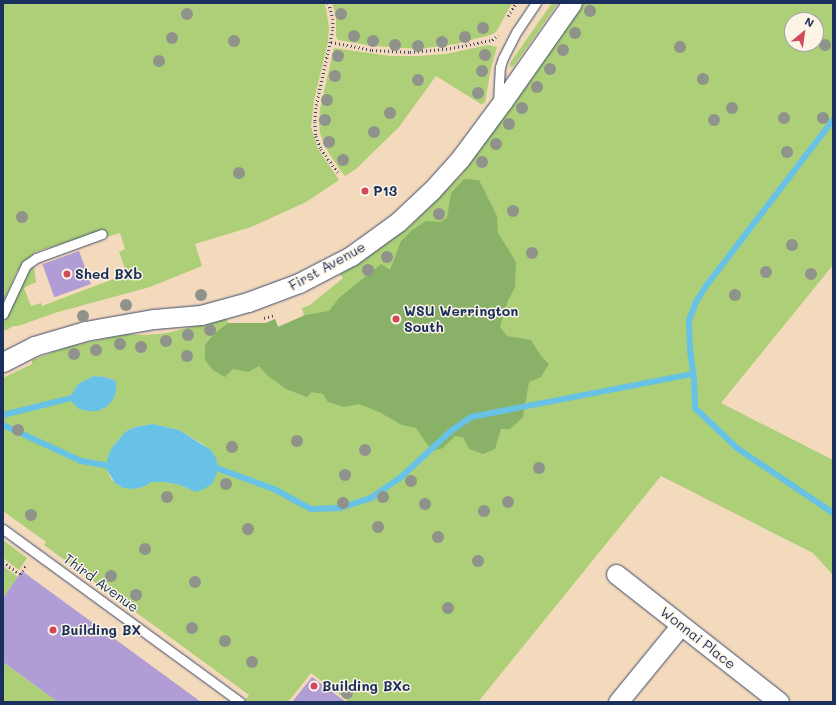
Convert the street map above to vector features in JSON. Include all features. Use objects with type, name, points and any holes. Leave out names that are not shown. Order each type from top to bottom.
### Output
[{"type":"street","name":"First Avenue","points":[[3,362],[34,346],[85,331],[154,319],[201,314],[248,302],[276,293],[322,272],[351,256],[404,217],[432,190],[460,159],[498,109],[572,3]]},
{"type":"street","name":"Wonnai Place","points":[[616,574],[779,702]]},
{"type":"street","points":[[618,702],[681,625]]},
{"type":"lane","points":[[498,109],[500,67],[503,58],[516,30],[536,3]]},
{"type":"lane","points":[[3,314],[26,265],[36,258],[102,234]]},
{"type":"lane","name":"Third Avenue","points":[[3,529],[240,702]]},
{"type":"path","points":[[329,3],[333,19],[332,42],[316,108],[315,122],[316,136],[321,149],[338,172]]},
{"type":"path","points":[[507,18],[516,3]]},
{"type":"path","points":[[332,42],[390,51],[446,49],[492,40],[498,35],[501,28]]},
{"type":"path","points":[[3,562],[20,574],[31,559]]},
{"type":"green space","points":[[3,3],[325,3],[329,27],[328,42],[314,100],[311,127],[318,149],[339,180],[306,202],[251,227],[195,244],[202,266],[150,287],[58,312],[18,326],[13,326],[5,331],[3,325],[5,320],[27,274],[34,266],[36,282],[24,288],[31,306],[41,303],[42,306],[127,274],[119,252],[125,249],[120,233],[104,238],[101,231],[35,252],[16,273],[3,303]]},
{"type":"green space","points":[[332,3],[512,3],[496,32],[490,35],[456,44],[419,49],[373,46],[338,40],[336,36],[336,15]]},
{"type":"green space","points":[[552,3],[558,3],[514,66],[510,67],[510,63]]},
{"type":"green space","name":"WSU Werrington South","points":[[584,3],[833,3],[833,265],[721,403],[833,460],[833,575],[813,553],[661,476],[478,702],[349,702],[311,673],[288,702],[244,702],[249,695],[44,545],[46,542],[3,511],[3,378],[32,364],[32,360],[68,347],[127,334],[145,335],[167,333],[226,318],[228,323],[266,323],[275,319],[278,327],[304,316],[302,308],[310,305],[343,278],[340,274],[358,264],[409,227],[461,175]],"holes":[[[94,376],[105,377],[116,381],[116,391],[106,407],[98,411],[83,410],[78,384]],[[153,424],[179,430],[203,444],[214,454],[218,471],[191,490],[180,485],[165,482],[152,482],[143,487],[133,489],[119,486],[111,479],[107,470],[111,449],[126,431],[135,427]]]},
{"type":"green space","points":[[488,45],[497,47],[491,68],[485,103],[481,104],[436,76],[399,127],[356,169],[345,176],[325,147],[320,133],[319,122],[320,109],[334,48],[390,56],[418,56],[446,54]]},
{"type":"green space","points":[[464,179],[479,180],[497,216],[498,233],[516,262],[515,287],[507,303],[500,327],[507,336],[531,340],[541,356],[549,364],[541,377],[529,382],[523,417],[510,429],[501,429],[495,449],[483,454],[469,449],[463,437],[455,436],[443,448],[432,451],[416,428],[402,425],[379,412],[359,404],[344,407],[328,402],[323,394],[312,392],[307,397],[286,389],[268,376],[259,366],[248,372],[233,369],[225,377],[213,370],[205,360],[205,345],[215,333],[228,323],[266,323],[275,319],[278,327],[305,315],[329,311],[339,298],[381,264],[390,270],[401,241],[412,230],[426,221],[440,222],[447,218],[451,193]]},
{"type":"green space","points":[[3,540],[27,558],[19,570],[3,558]]},
{"type":"green space","points":[[3,566],[18,577],[3,598]]},
{"type":"green space","points":[[3,662],[58,702],[3,702]]},
{"type":"water","points":[[94,376],[105,377],[116,381],[116,391],[113,400],[106,407],[98,411],[79,409],[69,399],[78,384]]},
{"type":"water","points":[[153,424],[179,430],[211,450],[216,458],[218,467],[212,484],[196,492],[180,485],[165,482],[152,482],[143,487],[133,489],[123,488],[115,483],[107,470],[107,460],[111,449],[126,431],[135,427]]},
{"type":"building","name":"Shed BXb","points":[[79,251],[91,284],[54,297],[42,264]]},
{"type":"building","name":"Building BX","points":[[22,571],[201,702],[58,702],[3,662],[3,598]]},
{"type":"building","name":"Building BXc","points":[[312,677],[346,702],[292,702]]},
{"type":"waterway","points":[[833,120],[706,286],[696,302],[689,320],[695,408],[737,448],[833,513]]},
{"type":"waterway","points":[[211,466],[274,489],[311,509],[340,508],[371,498],[400,478],[451,431],[471,417],[693,374]]},
{"type":"waterway","points":[[3,415],[75,397]]},
{"type":"waterway","points":[[3,425],[81,461],[115,467]]},
{"type":"place","name":"P13","points":[[365,191]]},
{"type":"place","name":"Shed BXb","points":[[67,274]]},
{"type":"place","name":"WSU Werrington South","points":[[396,319]]},
{"type":"place","name":"Building BX","points":[[53,630]]},
{"type":"place","name":"Building BXc","points":[[314,686]]}]
